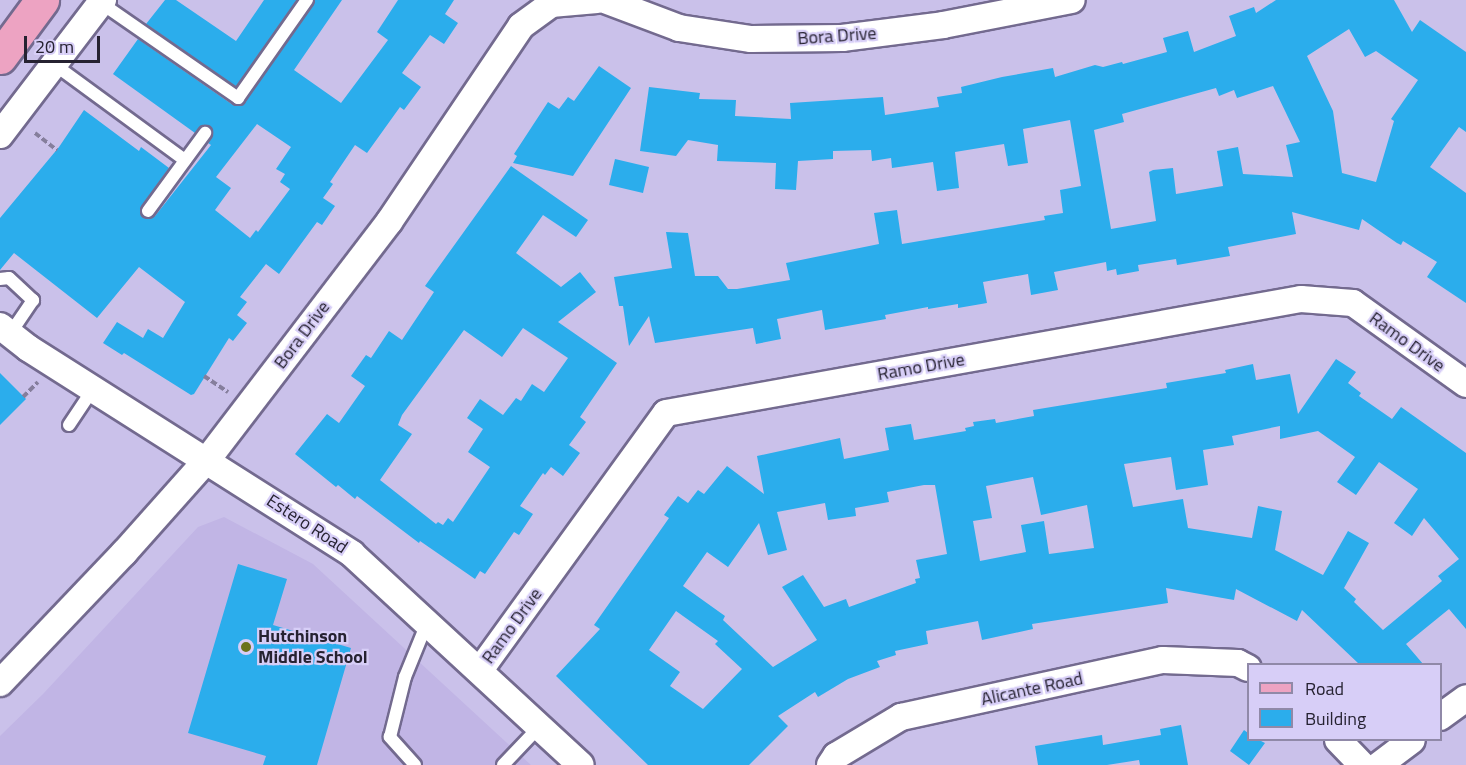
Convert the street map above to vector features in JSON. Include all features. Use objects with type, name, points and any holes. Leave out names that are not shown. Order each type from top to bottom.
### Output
[{"type":"main road","points":[[0,57],[42,0]]},
{"type":"street","name":"Bora Drive","points":[[0,683],[124,553],[207,460],[389,222],[521,26],[552,4],[597,0]]},
{"type":"street","name":"Bora Drive","points":[[605,0],[679,28],[763,39],[842,38],[943,25],[1072,0]]},
{"type":"street","points":[[0,135],[56,65],[102,1]]},
{"type":"street","name":"Ramo Drive","points":[[480,670],[666,413],[1301,299],[1353,303],[1466,384]]},
{"type":"street","name":"Estero Road","points":[[5,330],[93,389],[352,554],[581,765]]},
{"type":"street","name":"Alicante Road","points":[[830,765],[836,756],[901,717],[1163,660],[1238,663],[1247,668]]},
{"type":"street","points":[[1442,716],[1466,698]]},
{"type":"street","points":[[1339,741],[1362,765]]},
{"type":"street","points":[[1379,765],[1411,741]]},
{"type":"lane","points":[[102,1],[238,98],[307,0]]},
{"type":"lane","points":[[56,65],[185,160]]},
{"type":"lane","points":[[148,211],[205,133]]},
{"type":"lane","points":[[0,279],[9,278],[33,300],[5,330]]},
{"type":"lane","points":[[69,425],[93,389]]},
{"type":"lane","points":[[415,765],[390,737],[405,677],[427,623]]},
{"type":"lane","points":[[503,765],[540,726]]},
{"type":"path","points":[[35,133],[57,150]]},
{"type":"shaded area","name":"Hutchinson Middle School","points":[[224,517],[313,564],[531,765],[0,765],[0,736],[43,694],[198,527]]},
{"type":"building","points":[[165,0],[176,0],[236,41],[264,0],[297,0],[236,87],[146,24]]},
{"type":"building","points":[[315,0],[342,0],[294,70],[341,103],[388,40],[377,32],[398,0],[454,0],[445,14],[458,23],[444,44],[430,35],[402,73],[421,87],[404,110],[400,107],[367,153],[355,145],[330,182],[333,184],[323,198],[335,206],[322,225],[317,222],[279,274],[266,264],[240,297],[247,302],[237,315],[247,323],[233,341],[229,338],[194,394],[191,395],[124,353],[122,355],[103,343],[117,322],[143,338],[148,329],[163,338],[185,302],[139,267],[97,318],[14,253],[0,270],[0,218],[59,147],[84,110],[139,151],[141,147],[169,168],[141,207],[141,215],[147,219],[155,216],[211,145],[208,143],[213,133],[209,126],[201,126],[195,133],[113,74],[138,39],[233,105],[241,106]],"holes":[[[257,124],[291,147],[276,169],[285,174],[280,182],[290,189],[258,232],[256,230],[250,238],[215,210],[231,188],[216,177]]]},
{"type":"building","points":[[1276,0],[1394,0],[1412,32],[1420,20],[1466,52],[1466,132],[1459,127],[1430,167],[1466,193],[1466,303],[1427,277],[1437,262],[1403,241],[1401,245],[1397,243],[1362,219],[1359,230],[1292,212],[1296,234],[1228,247],[1230,256],[1177,265],[1176,259],[1138,265],[1139,271],[1117,275],[1116,269],[1107,271],[1106,262],[1054,272],[1058,290],[1031,295],[1028,274],[983,282],[987,303],[958,308],[958,304],[928,309],[928,307],[885,315],[886,319],[825,330],[822,310],[777,319],[781,339],[756,344],[753,328],[655,343],[649,316],[629,346],[623,306],[619,306],[614,277],[672,268],[666,232],[688,233],[695,276],[718,276],[728,289],[737,289],[790,280],[786,263],[879,244],[874,213],[897,210],[902,244],[1045,220],[1044,216],[1063,213],[1060,190],[1081,186],[1070,120],[1023,129],[1028,163],[1008,166],[1004,144],[955,152],[959,188],[937,191],[933,162],[892,168],[891,158],[872,161],[871,150],[833,151],[833,159],[798,161],[796,190],[775,189],[776,163],[717,161],[718,145],[688,140],[676,156],[640,151],[649,87],[700,93],[699,99],[736,100],[735,116],[791,119],[790,103],[883,97],[885,115],[939,107],[937,97],[962,93],[961,87],[1002,77],[1053,68],[1055,77],[1095,65],[1103,67],[1122,62],[1123,64],[1167,52],[1163,38],[1188,31],[1194,52],[1236,36],[1229,16],[1254,7],[1256,13]],"holes":[[[1349,29],[1365,57],[1376,51],[1418,80],[1391,119],[1394,121],[1376,182],[1342,173],[1333,111],[1307,56]],[[1273,86],[1300,142],[1286,145],[1293,177],[1243,174],[1238,147],[1217,151],[1223,186],[1176,194],[1173,168],[1153,170],[1149,172],[1156,221],[1111,229],[1094,130],[1124,122],[1122,114],[1216,88],[1219,96],[1234,90],[1237,98]]]},
{"type":"building","points":[[599,66],[631,88],[573,176],[513,163],[517,156],[514,154],[548,102],[559,109],[568,97],[574,101]]},
{"type":"building","points":[[615,159],[649,167],[643,193],[609,185]]},
{"type":"building","points":[[511,166],[588,220],[576,237],[543,215],[516,253],[561,287],[580,272],[596,292],[558,322],[617,363],[580,417],[586,422],[569,445],[580,453],[563,476],[551,467],[545,475],[543,473],[520,506],[533,514],[519,535],[514,532],[485,574],[480,571],[475,579],[420,541],[419,543],[357,496],[355,499],[338,485],[336,487],[295,454],[327,414],[339,423],[365,386],[351,376],[366,355],[371,358],[389,331],[402,340],[434,292],[425,286]],"holes":[[[523,328],[568,358],[544,392],[532,384],[521,401],[516,398],[503,415],[480,399],[467,418],[483,429],[468,452],[490,467],[453,522],[448,518],[443,525],[438,522],[436,524],[380,480],[412,434],[398,425],[402,415],[464,330],[502,357]]]},
{"type":"building","points":[[1336,359],[1356,372],[1348,383],[1361,393],[1359,396],[1392,419],[1401,407],[1466,453],[1466,629],[1449,609],[1406,644],[1422,663],[1358,663],[1302,610],[1297,621],[1236,589],[1234,600],[1166,588],[1168,603],[1032,624],[1033,629],[982,640],[978,621],[926,631],[928,644],[895,651],[896,655],[877,661],[880,667],[848,679],[818,697],[815,692],[778,716],[788,726],[749,765],[648,765],[556,676],[600,629],[594,625],[669,518],[664,515],[678,496],[688,503],[698,490],[704,494],[727,466],[764,494],[757,456],[840,438],[844,459],[889,450],[885,428],[911,424],[914,440],[966,431],[965,428],[974,426],[973,422],[995,419],[996,423],[1034,416],[1033,410],[1167,388],[1166,383],[1226,373],[1225,370],[1253,364],[1256,380],[1290,374],[1298,414]],"holes":[[[1280,426],[1280,439],[1318,431],[1355,457],[1337,482],[1356,495],[1379,462],[1418,489],[1394,523],[1412,536],[1424,518],[1459,559],[1438,576],[1442,581],[1383,630],[1354,602],[1356,599],[1344,588],[1369,543],[1348,531],[1323,575],[1275,550],[1282,511],[1258,506],[1252,538],[1188,528],[1183,499],[1133,507],[1124,464],[1171,457],[1176,490],[1208,485],[1203,450],[1234,445],[1232,436]],[[1033,477],[1041,515],[1087,505],[1094,548],[1049,554],[1044,521],[1021,525],[1026,552],[980,561],[973,521],[992,518],[986,486]],[[935,485],[947,554],[916,560],[920,578],[915,579],[916,583],[849,607],[846,599],[824,607],[803,575],[782,587],[817,640],[773,667],[723,620],[725,616],[683,586],[707,552],[728,567],[759,523],[768,555],[787,550],[777,512],[825,503],[828,520],[856,516],[855,508],[889,502],[887,492]],[[676,611],[718,641],[715,644],[742,669],[703,709],[670,686],[680,672],[649,650]]]},
{"type":"building","points":[[0,373],[26,399],[0,425]]},
{"type":"building","points":[[238,564],[287,579],[273,625],[351,648],[317,765],[263,765],[266,756],[188,733]]},
{"type":"building","points":[[1181,725],[1188,765],[1140,765],[1139,760],[1107,765],[1038,765],[1035,746],[1102,735],[1103,745],[1161,735],[1160,729]]},
{"type":"building","points":[[1244,730],[1247,732],[1247,741],[1265,743],[1249,765],[1230,751]]},
{"type":"place","name":"Hutchinson Middle School","points":[[246,647]]}]
